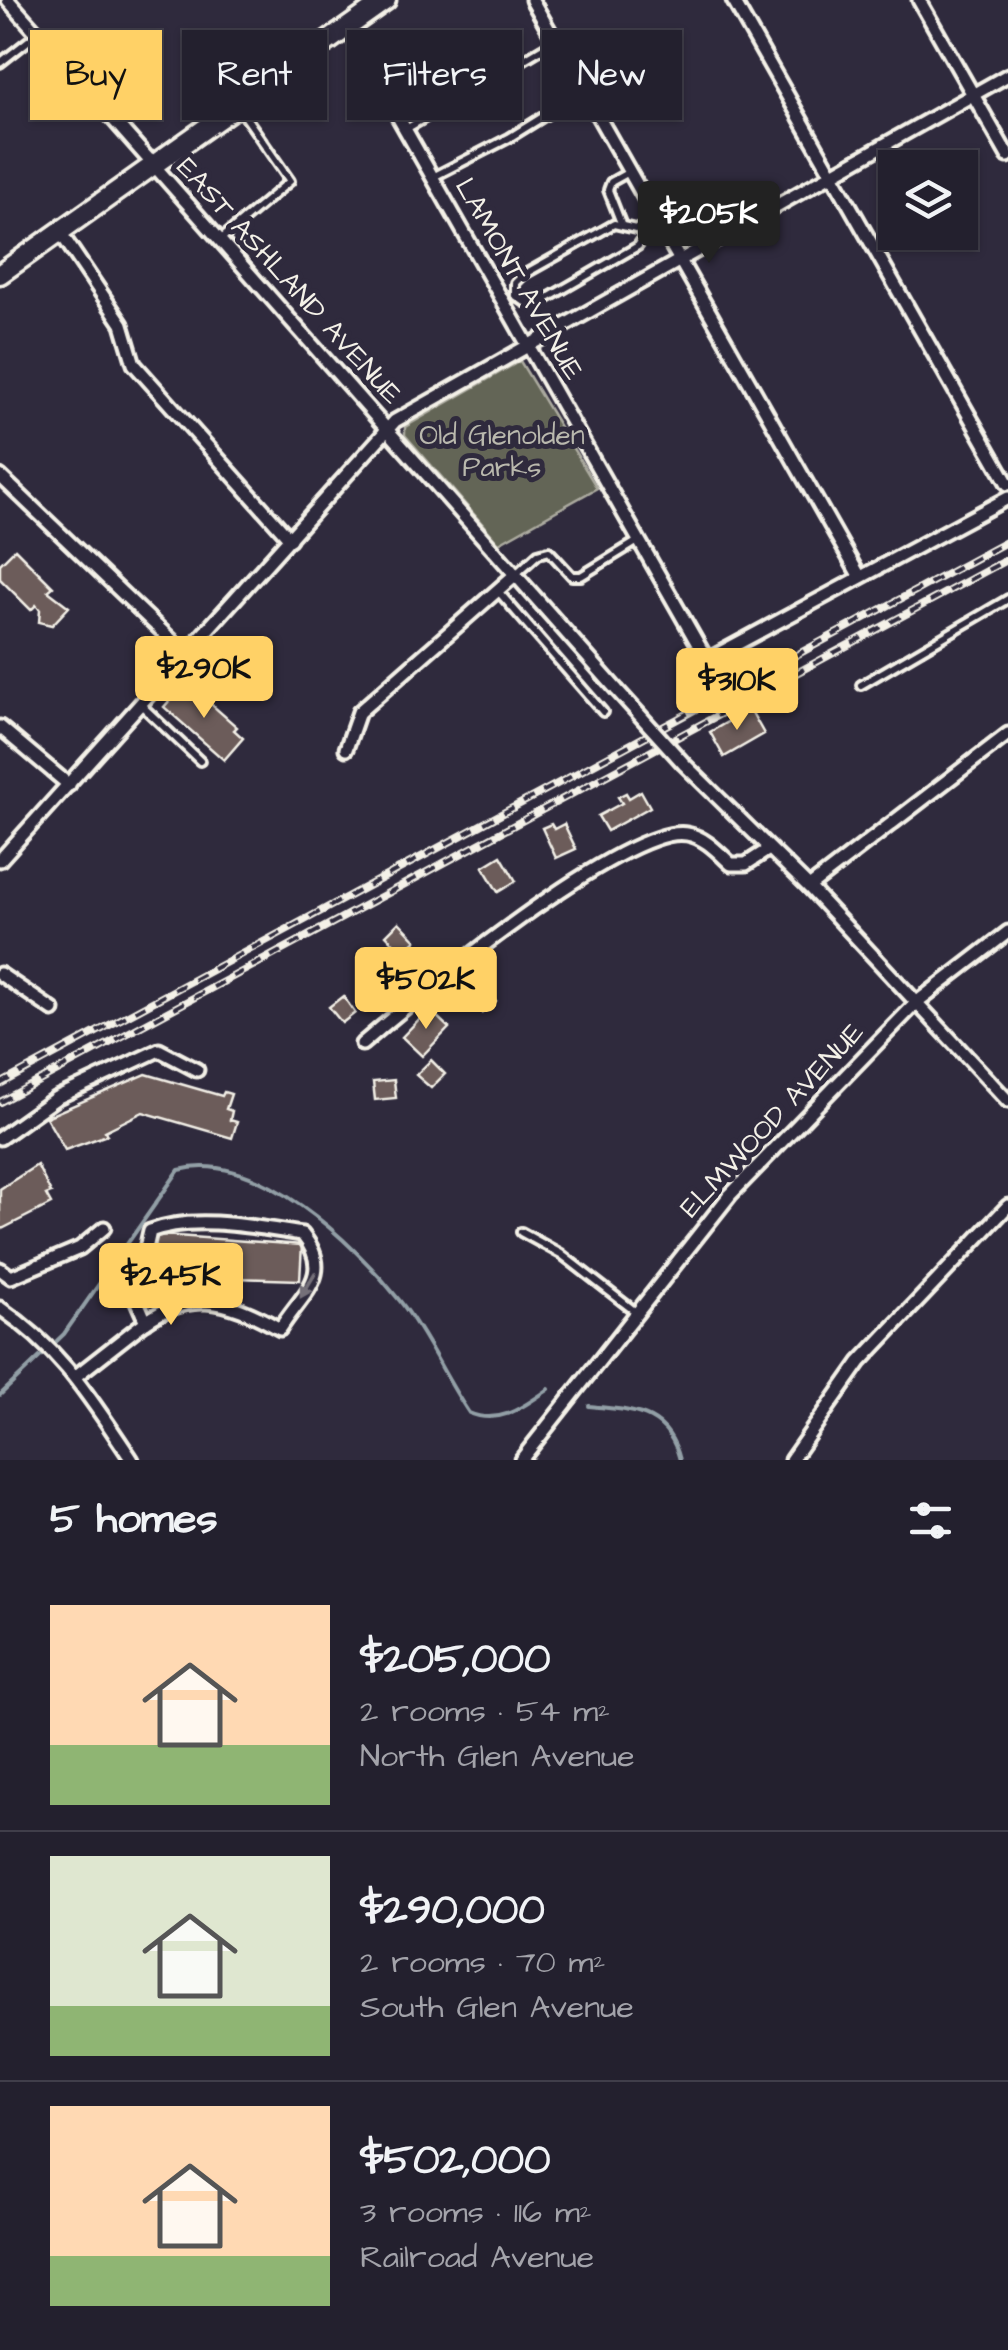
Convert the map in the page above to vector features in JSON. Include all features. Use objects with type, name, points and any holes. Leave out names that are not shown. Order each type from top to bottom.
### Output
[{"type":"main road","points":[[327,42],[386,0]]},
{"type":"main road","points":[[0,274],[217,120]]},
{"type":"street","name":"EAST ASHLAND AVENUE","points":[[8,0],[34,30]]},
{"type":"street","points":[[532,0],[550,30]]},
{"type":"street","points":[[732,0],[1008,484]]},
{"type":"street","points":[[918,0],[1008,156]]},
{"type":"street","name":"LAMONT AVENUE","points":[[347,28],[707,660],[860,577]]},
{"type":"street","points":[[0,860],[402,416],[1008,75]]},
{"type":"street","name":"EAST ASHLAND AVENUE","points":[[114,120],[684,764],[810,887],[1008,1100]]},
{"type":"street","points":[[601,120],[860,577],[1008,498]]},
{"type":"street","points":[[60,232],[122,324],[134,364],[290,539]]},
{"type":"street","points":[[0,476],[186,654]]},
{"type":"street","points":[[346,748],[359,712],[516,574]]},
{"type":"street","points":[[0,727],[69,785]]},
{"type":"street","points":[[810,887],[1008,734]]},
{"type":"street","points":[[362,1044],[523,914],[659,835],[687,834],[702,839],[732,864],[746,864],[769,850]]},
{"type":"street","name":"ELMWOOD AVENUE","points":[[521,1460],[730,1195],[916,1002],[1008,932]]},
{"type":"street","points":[[0,974],[53,1010]]},
{"type":"street","points":[[0,1138],[56,1098],[159,1050],[197,1070]]},
{"type":"street","points":[[791,1460],[860,1362],[1008,1206]]},
{"type":"street","points":[[76,1376],[146,1322],[164,1306],[202,1302],[248,1311],[280,1329],[310,1288],[319,1264],[302,1234],[267,1228],[170,1224],[150,1231],[135,1297],[146,1322]]},
{"type":"street","points":[[0,1270],[11,1277],[80,1248],[104,1228]]},
{"type":"street","points":[[0,1308],[40,1336],[76,1376],[132,1460]]},
{"type":"lane","points":[[0,64],[30,40]]},
{"type":"lane","points":[[405,129],[542,48]]},
{"type":"lane","points":[[432,178],[542,115]]},
{"type":"lane","points":[[220,241],[290,181],[247,120]]},
{"type":"lane","points":[[621,223],[608,190],[611,182],[630,171]]},
{"type":"lane","points":[[640,230],[657,220]]},
{"type":"lane","points":[[621,223],[640,230],[643,238],[638,246],[540,302],[525,302],[516,294],[515,283],[523,275],[621,223]]},
{"type":"lane","points":[[503,301],[516,294]]},
{"type":"lane","points":[[516,574],[538,554],[549,550],[572,576],[582,576],[639,541]]},
{"type":"lane","points":[[498,590],[603,712]]},
{"type":"lane","points":[[861,685],[1008,600]]},
{"type":"lane","points":[[141,705],[200,761]]},
{"type":"lane","points":[[521,1232],[561,1254],[638,1314]]},
{"type":"green space","name":"Old Glenolden Parks","points":[[520,361],[597,488],[499,543],[405,435],[405,427]]},
{"type":"building","points":[[15,549],[53,587],[48,591],[69,607],[52,625],[39,622],[40,610],[36,605],[31,610],[0,579],[0,564]]},
{"type":"building","points":[[186,682],[237,727],[234,730],[243,738],[224,760],[164,707]]},
{"type":"building","points":[[750,709],[764,734],[724,757],[710,732]]},
{"type":"building","points":[[641,791],[650,807],[607,831],[598,816],[622,803],[618,797],[626,793],[629,798]]},
{"type":"building","points":[[551,824],[554,829],[564,824],[576,849],[556,858],[542,828]]},
{"type":"building","points":[[501,856],[516,881],[498,892],[483,867]]},
{"type":"building","points":[[399,922],[416,940],[402,952],[386,935]]},
{"type":"building","points":[[377,958],[386,969],[396,961],[404,971],[377,993],[359,972]]},
{"type":"building","points":[[481,984],[496,1001],[482,1013],[471,993]]},
{"type":"building","points":[[343,996],[355,1013],[342,1023],[329,1007]]},
{"type":"building","points":[[429,1009],[449,1028],[422,1056],[402,1037]]},
{"type":"building","points":[[431,1060],[445,1074],[431,1088],[416,1075]]},
{"type":"building","points":[[146,1074],[222,1096],[224,1092],[231,1094],[226,1109],[232,1111],[230,1120],[237,1122],[232,1138],[143,1112],[105,1131],[107,1135],[65,1150],[46,1117]]},
{"type":"building","points":[[394,1080],[396,1098],[375,1100],[373,1082]]},
{"type":"building","points":[[37,1165],[51,1193],[46,1195],[51,1204],[0,1230],[0,1189]]},
{"type":"building","points":[[151,1237],[302,1245],[300,1280],[162,1276],[150,1272],[151,1256],[147,1256]]},
{"type":"waterway","points":[[0,1395],[64,1334],[179,1170],[209,1167],[240,1173],[271,1187],[302,1206],[357,1253],[410,1314],[469,1413],[501,1416],[549,1389]]},
{"type":"waterway","points":[[589,1406],[633,1412],[657,1422],[674,1443],[680,1460]]},
{"type":"railway","points":[[0,1084],[1008,541]]},
{"type":"railway","points":[[0,1102],[1008,559]]}]
